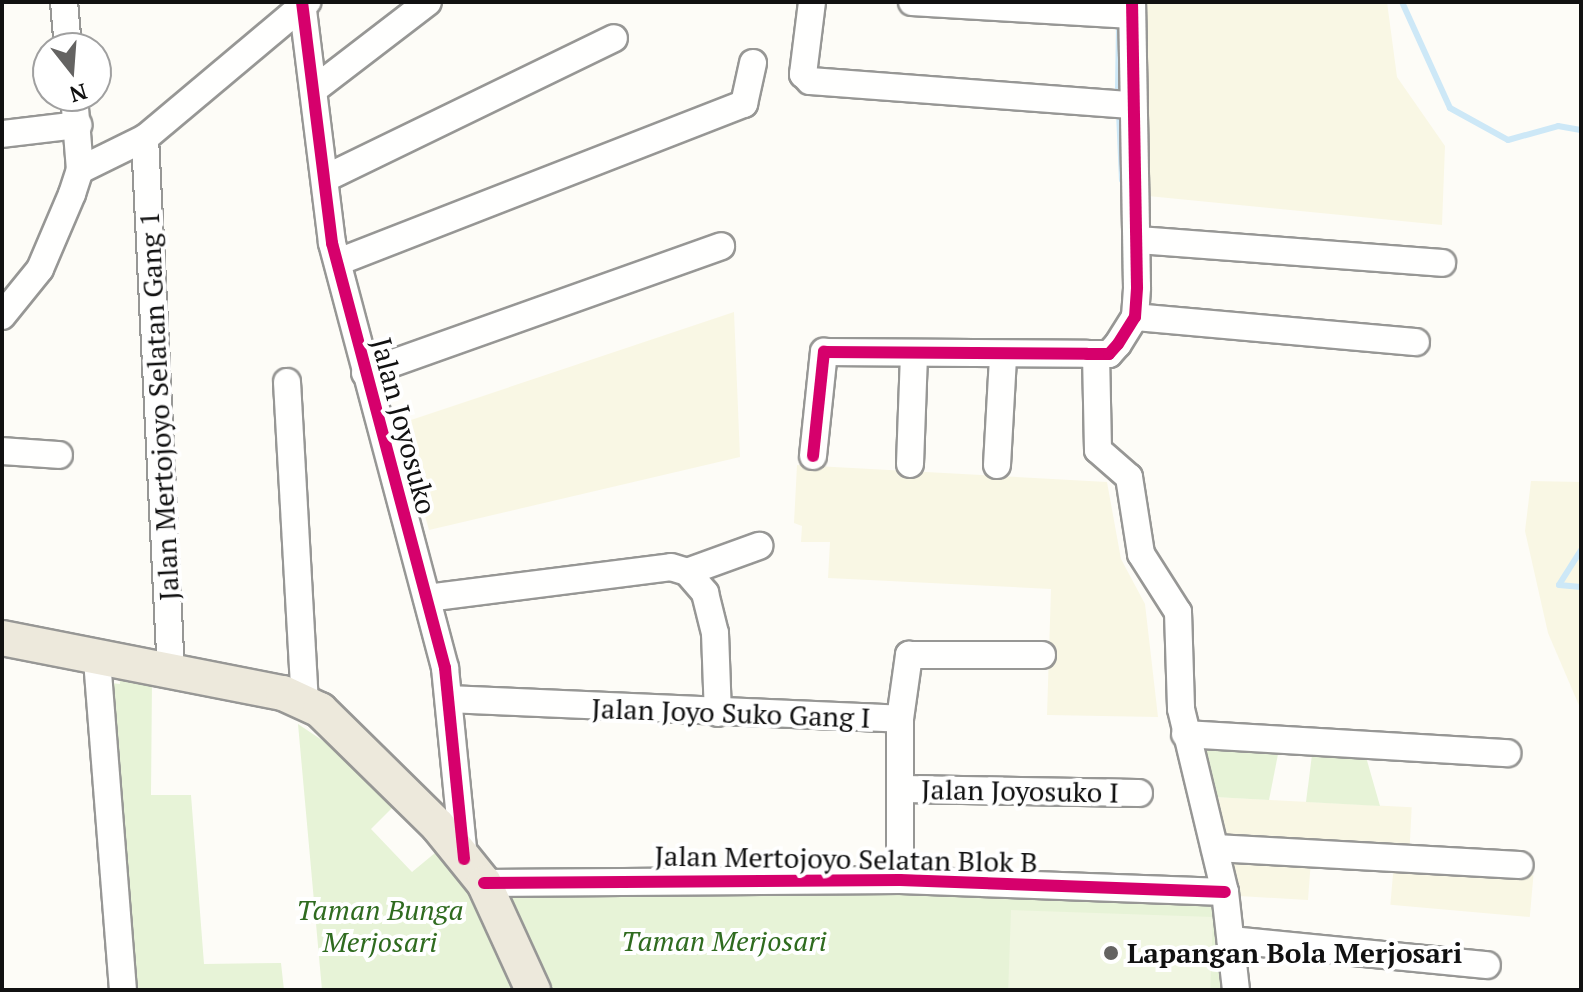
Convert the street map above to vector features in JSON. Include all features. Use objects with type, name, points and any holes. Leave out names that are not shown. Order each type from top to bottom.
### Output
[{"type":"main road","points":[[2,638],[97,660],[305,700],[340,725],[474,871],[533,990]]},
{"type":"street","points":[[64,2],[67,32]]},
{"type":"street","points":[[316,88],[428,2]]},
{"type":"street","points":[[812,2],[803,74],[810,81],[1131,105]]},
{"type":"street","points":[[813,456],[821,354],[1109,354],[1135,317],[1138,240],[1131,105],[1132,9],[912,2]]},
{"type":"street","points":[[80,170],[145,138],[304,3]]},
{"type":"street","name":"Jalan Joyosuko","points":[[304,3],[338,262],[427,598],[449,699],[474,871]]},
{"type":"street","points":[[326,178],[614,38]]},
{"type":"street","points":[[338,262],[744,104],[753,63]]},
{"type":"street","points":[[2,316],[14,290],[56,240],[80,170],[76,112]]},
{"type":"street","points":[[2,134],[78,125]]},
{"type":"street","name":"Jalan Mertojoyo Selatan Gang 1","points":[[145,138],[171,673]]},
{"type":"street","points":[[1138,240],[1442,263]]},
{"type":"street","points":[[365,373],[721,246]]},
{"type":"street","points":[[1135,317],[1416,342]]},
{"type":"street","points":[[910,464],[914,353]]},
{"type":"street","points":[[1096,354],[1096,444],[1129,477],[1141,554],[1168,591],[1177,634],[1185,734],[1215,848],[1216,892],[1231,940],[1236,990]]},
{"type":"street","points":[[997,465],[1003,356]]},
{"type":"street","points":[[287,382],[305,700]]},
{"type":"street","points":[[2,451],[59,455]]},
{"type":"street","points":[[687,572],[759,546]]},
{"type":"street","points":[[427,598],[671,567],[687,572],[705,593],[715,633],[718,713]]},
{"type":"street","points":[[900,719],[906,664],[916,651],[1042,655]]},
{"type":"street","points":[[97,660],[123,990]]},
{"type":"street","name":"Jalan Joyo Suko Gang I","points":[[449,699],[900,719],[900,880]]},
{"type":"street","points":[[1185,734],[1507,753]]},
{"type":"street","name":"Jalan Joyosuko I","points":[[902,789],[1139,793]]},
{"type":"street","points":[[1215,848],[1520,865]]},
{"type":"street","name":"Jalan Mertojoyo Selatan Blok B","points":[[474,871],[900,880],[1216,892]]},
{"type":"street","points":[[1231,940],[1487,965]]},
{"type":"shaded area","points":[[1140,2],[1387,2],[1397,77],[1445,146],[1442,225],[1148,196]]},
{"type":"shaded area","points":[[734,312],[740,457],[429,530],[399,424]]},
{"type":"shaded area","points":[[797,465],[1107,482],[1121,559],[1145,604],[1158,717],[1047,715],[1051,589],[828,578],[830,542],[801,542],[802,526],[794,523]]},
{"type":"shaded area","points":[[1531,481],[1581,482],[1581,710],[1548,633],[1525,531]]},
{"type":"shaded area","points":[[1214,797],[1412,807],[1409,853],[1212,843]]},
{"type":"shaded area","points":[[1232,854],[1311,860],[1308,900],[1239,896]]},
{"type":"shaded area","points":[[1394,863],[1533,875],[1530,917],[1390,905]]},
{"type":"green space","points":[[119,674],[152,681],[151,795],[191,795],[204,964],[281,963],[284,990],[127,990],[102,682],[120,684]]},
{"type":"green space","name":"Taman Bunga Merjosari","points":[[298,724],[365,769],[398,802],[371,829],[412,872],[441,848],[461,872],[514,990],[322,990]]},
{"type":"green space","points":[[1203,741],[1280,744],[1269,800],[1214,797]]},
{"type":"green space","points":[[1313,747],[1364,750],[1380,806],[1306,802]]},
{"type":"green space","name":"Taman Merjosari","points":[[870,892],[1214,899],[1227,990],[543,990],[510,901],[513,894]]},
{"type":"green space","name":"Lapangan Bola Merjosari","points":[[1011,910],[1213,917],[1210,990],[1008,990]]},
{"type":"waterway","points":[[1402,2],[1450,108],[1508,140],[1558,126],[1581,130]]},
{"type":"waterway","points":[[1118,89],[1119,23]]},
{"type":"waterway","points":[[1119,112],[1122,180]]},
{"type":"waterway","points":[[1581,550],[1559,585],[1581,587]]},
{"type":"cycle path","points":[[302,2],[332,243],[445,668],[464,859]]},
{"type":"cycle path","points":[[813,456],[824,352],[1109,354],[1118,344],[1135,317],[1137,287],[1132,2]]},
{"type":"cycle path","points":[[484,883],[900,880],[1225,892]]},
{"type":"place","name":"Lapangan Bola Merjosari","points":[[1111,953]]}]
